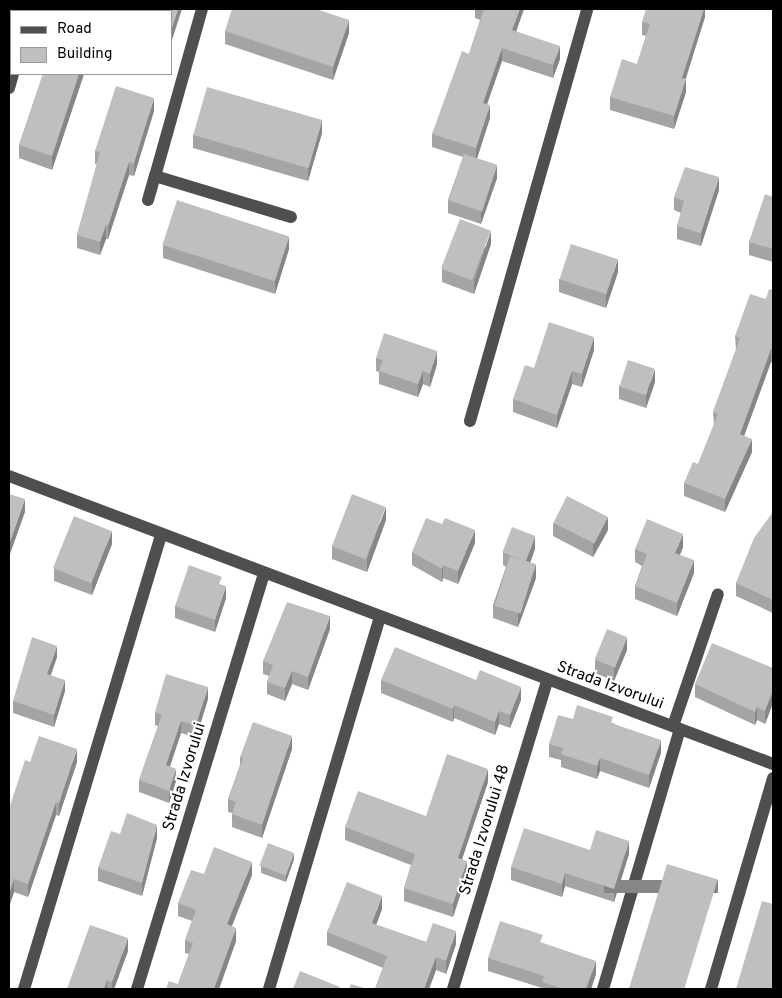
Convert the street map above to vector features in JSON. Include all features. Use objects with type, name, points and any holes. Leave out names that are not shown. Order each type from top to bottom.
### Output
[{"type":"street","points":[[148,200],[202,9]]},
{"type":"street","points":[[470,421],[587,9]]},
{"type":"street","points":[[9,88],[13,75]]},
{"type":"street","points":[[155,176],[291,217]]},
{"type":"street","name":"Strada Izvorului","points":[[9,476],[161,536],[773,764]]},
{"type":"street","points":[[24,989],[161,536]]},
{"type":"street","name":"Strada Izvorului","points":[[137,989],[264,574]]},
{"type":"street","points":[[603,989],[677,728],[718,594]]},
{"type":"street","points":[[269,989],[380,617]]},
{"type":"street","name":"Strada Izvorului 48","points":[[453,989],[547,681]]},
{"type":"street","points":[[711,989],[773,778]]},
{"type":"building","points":[[65,9],[101,9],[101,10]]},
{"type":"building","points":[[178,9],[172,27],[172,10],[140,10]]},
{"type":"building","points":[[232,9],[316,9],[349,20],[333,67],[225,31]]},
{"type":"building","points":[[484,9],[520,9],[512,30],[560,46],[553,65],[502,48],[483,103],[490,105],[476,148],[432,134],[462,51],[469,54]]},
{"type":"building","points":[[646,9],[704,9],[682,78],[686,79],[674,116],[610,97],[622,59],[637,64],[650,24],[642,22]]},
{"type":"building","points":[[43,75],[79,75],[52,156],[19,145]]},
{"type":"building","points":[[116,86],[154,98],[134,163],[129,162],[108,226],[106,225],[100,242],[77,235],[100,152],[95,151]]},
{"type":"building","points":[[207,87],[322,120],[309,168],[193,135]]},
{"type":"building","points":[[464,154],[497,165],[482,211],[449,201]]},
{"type":"building","points":[[685,167],[719,177],[701,233],[677,226],[684,201],[674,197]]},
{"type":"building","points":[[765,194],[773,197],[773,249],[749,242]]},
{"type":"building","points":[[177,200],[289,236],[275,281],[162,245]]},
{"type":"building","points":[[460,219],[491,231],[472,280],[441,268]]},
{"type":"building","points":[[571,244],[618,259],[606,294],[560,279]]},
{"type":"building","points":[[769,289],[773,290],[773,350],[771,349],[740,434],[752,439],[725,499],[684,483],[693,462],[698,464],[718,414],[713,412],[740,338],[735,336],[750,294],[766,299]]},
{"type":"building","points":[[549,322],[594,337],[582,374],[572,371],[557,415],[513,399],[525,365],[534,368]]},
{"type":"building","points":[[384,333],[437,351],[430,374],[423,371],[418,384],[379,371],[383,360],[376,358]]},
{"type":"building","points":[[628,360],[655,369],[646,395],[619,387]]},
{"type":"building","points":[[9,494],[25,499],[9,544]]},
{"type":"building","points":[[352,494],[386,507],[366,559],[332,546]]},
{"type":"building","points":[[567,496],[608,517],[594,544],[553,523]]},
{"type":"building","points":[[773,512],[773,600],[736,583],[754,538]]},
{"type":"building","points":[[74,516],[112,531],[91,583],[53,568]]},
{"type":"building","points":[[426,518],[442,524],[445,518],[475,530],[458,571],[443,565],[442,569],[412,552]]},
{"type":"building","points":[[647,519],[683,534],[675,553],[694,560],[677,603],[635,586],[647,554],[635,549]]},
{"type":"building","points":[[512,527],[535,536],[526,561],[502,552]]},
{"type":"building","points":[[510,556],[536,564],[521,614],[495,606]]},
{"type":"building","points":[[189,565],[222,577],[219,584],[226,586],[215,620],[175,606]]},
{"type":"building","points":[[287,602],[330,616],[308,677],[292,671],[285,688],[267,682],[273,665],[263,661]]},
{"type":"building","points":[[607,629],[627,637],[615,668],[595,660]]},
{"type":"building","points":[[32,637],[57,646],[47,674],[65,680],[54,715],[13,701]]},
{"type":"building","points":[[712,643],[773,668],[773,690],[765,711],[757,707],[755,712],[695,684]]},
{"type":"building","points":[[395,647],[476,680],[480,670],[521,687],[510,715],[499,711],[495,722],[454,705],[453,709],[381,680]]},
{"type":"building","points":[[166,674],[208,687],[196,725],[181,721],[166,765],[176,769],[169,791],[139,780],[162,715],[155,712]]},
{"type":"building","points":[[577,705],[613,717],[611,723],[661,740],[649,775],[600,758],[597,766],[561,754],[563,748],[549,744],[558,715],[573,719]]},
{"type":"building","points":[[253,722],[292,736],[262,825],[232,814],[236,802],[228,799],[243,758],[240,757]]},
{"type":"building","points":[[39,736],[77,749],[59,803],[56,802],[28,884],[14,879],[9,894],[9,809],[25,760],[30,762]]},
{"type":"building","points":[[447,754],[488,769],[458,858],[467,861],[453,904],[404,888],[415,854],[345,827],[358,791],[426,816]]},
{"type":"building","points":[[127,813],[157,825],[142,883],[98,868],[111,831],[120,834]]},
{"type":"building","points":[[524,828],[590,850],[596,830],[629,841],[614,889],[565,873],[562,884],[511,867]]},
{"type":"building","points":[[268,843],[294,853],[286,875],[259,865]]},
{"type":"building","points":[[214,847],[252,862],[227,924],[236,928],[214,989],[166,989],[169,981],[178,984],[193,943],[185,940],[196,910],[178,903],[191,870],[204,874]]},
{"type":"building","points":[[667,864],[718,879],[684,989],[629,988]]},
{"type":"building","points":[[347,882],[382,896],[372,923],[426,942],[433,923],[456,931],[446,961],[436,957],[424,989],[375,989],[387,956],[327,932]]},
{"type":"building","points":[[762,901],[773,904],[773,989],[736,989]]},
{"type":"building","points":[[500,921],[543,935],[540,942],[596,961],[586,989],[564,989],[542,982],[544,976],[488,958]]},
{"type":"building","points":[[90,925],[128,938],[112,982],[107,980],[104,989],[67,989]]},
{"type":"building","points":[[300,971],[340,987],[339,989],[293,989]]},
{"type":"building","points":[[351,984],[367,989],[349,989]]}]
